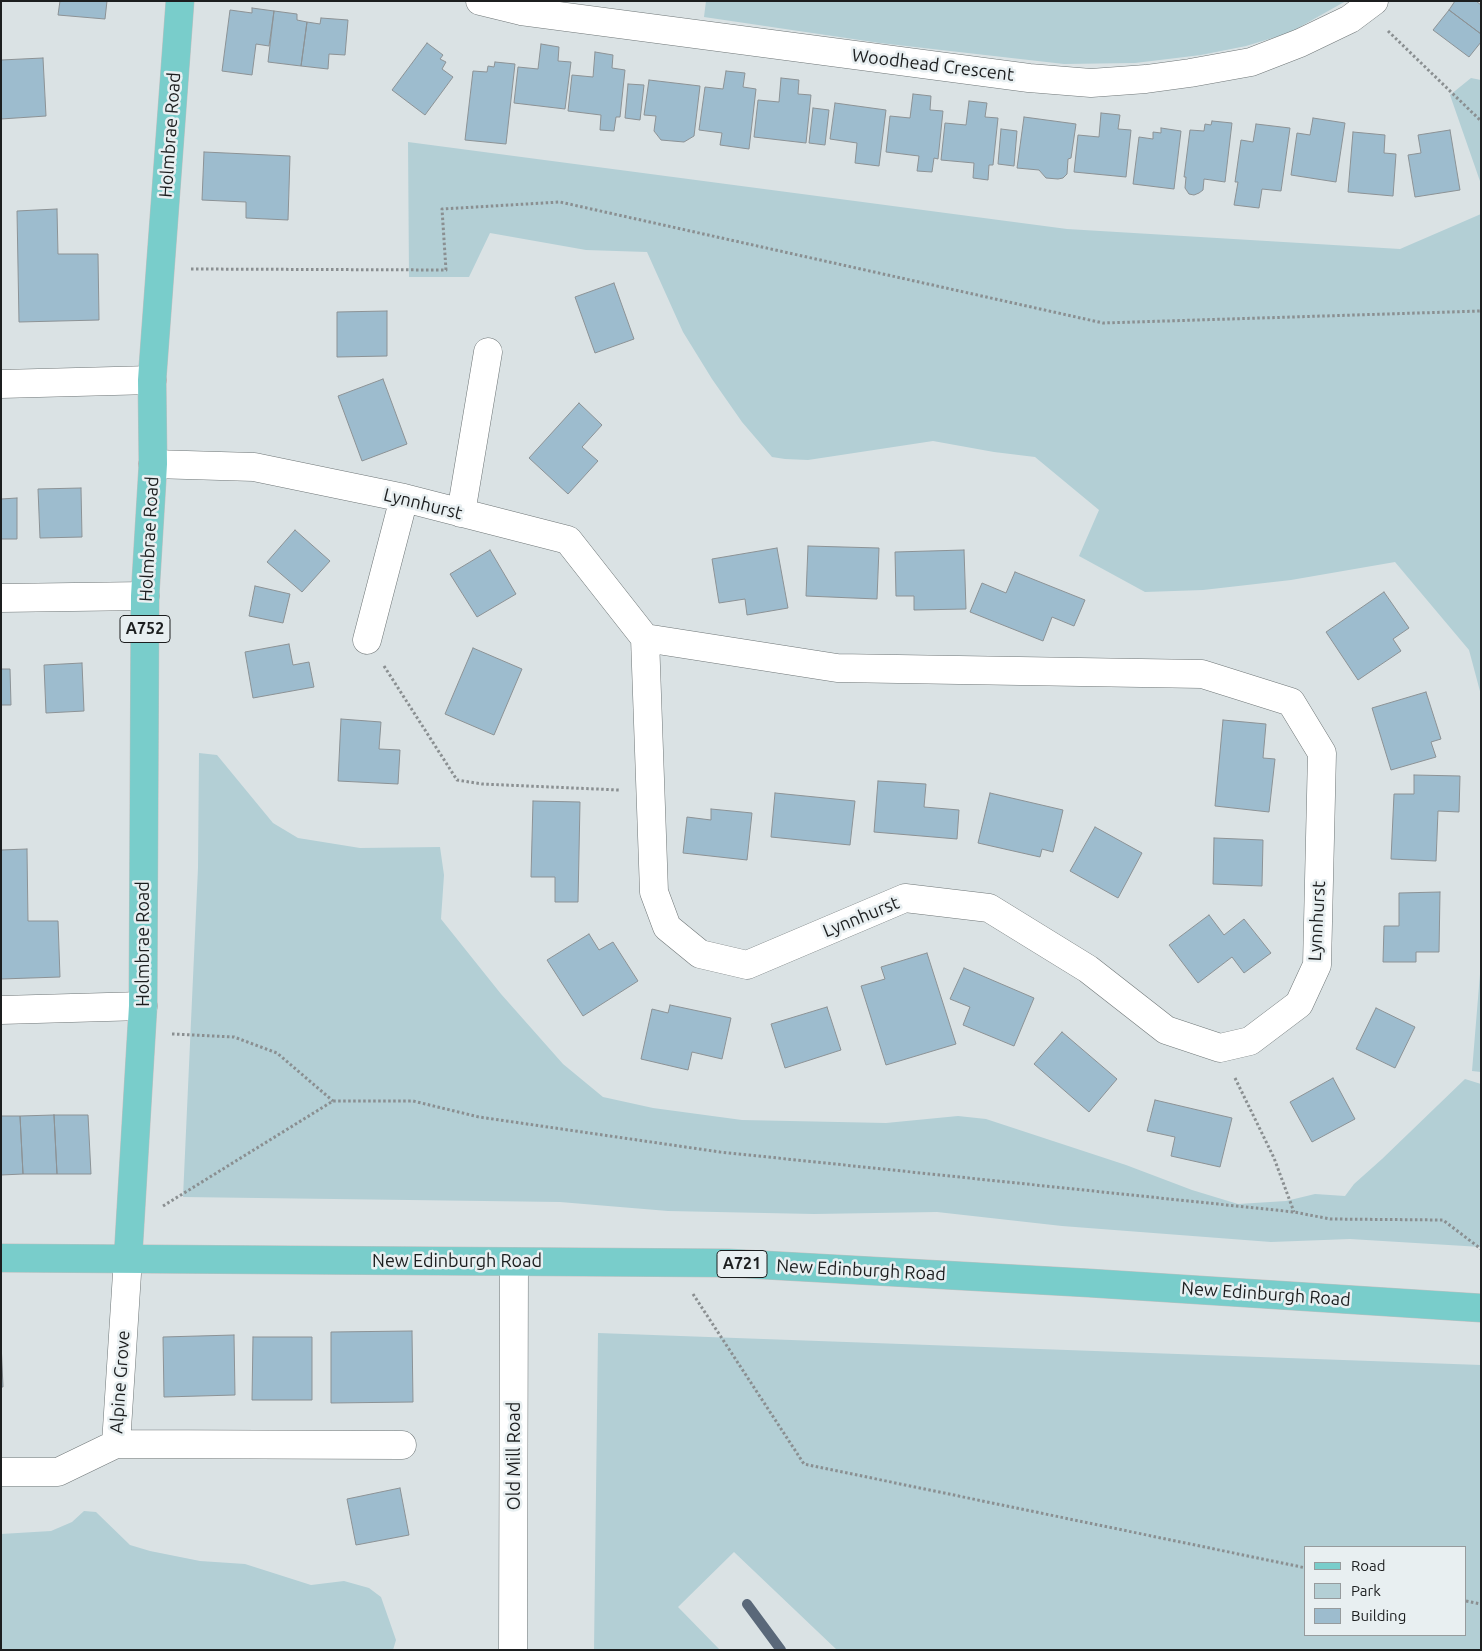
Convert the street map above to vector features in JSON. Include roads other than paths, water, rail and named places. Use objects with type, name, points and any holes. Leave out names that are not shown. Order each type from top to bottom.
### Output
[{"type":"main road","name":"Holmbrae Road","points":[[128,1258],[143,1019],[145,596],[153,464],[152,380],[180,1]]},
{"type":"main road","name":"New Edinburgh Road","points":[[1,1258],[728,1263],[1481,1308]]},
{"type":"street","name":"Woodhead Crescent","points":[[480,1],[531,13],[1029,78],[1091,83],[1146,79],[1252,62],[1300,43],[1350,19],[1369,6]]},
{"type":"street","points":[[461,513],[488,352]]},
{"type":"street","points":[[1,384],[152,380]]},
{"type":"street","name":"Lynnhurst","points":[[153,464],[254,467],[404,498],[568,540],[645,638],[654,892],[667,927],[700,954],[747,964],[904,898],[988,908],[1088,969],[1166,1030],[1220,1048],[1250,1041],[1299,1004],[1317,966],[1322,753],[1291,702],[1202,674],[837,668],[645,638]]},
{"type":"street","points":[[367,640],[404,498]]},
{"type":"street","points":[[1,598],[145,596]]},
{"type":"street","points":[[1,1010],[143,1019]]},
{"type":"street","name":"Alpine Grove","points":[[1,1472],[58,1472],[116,1444],[128,1258]]},
{"type":"street","name":"Old Mill Road","points":[[513,1650],[514,1262]]},
{"type":"street","points":[[116,1444],[402,1445]]},
{"type":"waterway","points":[[747,1604],[781,1650]]}]
